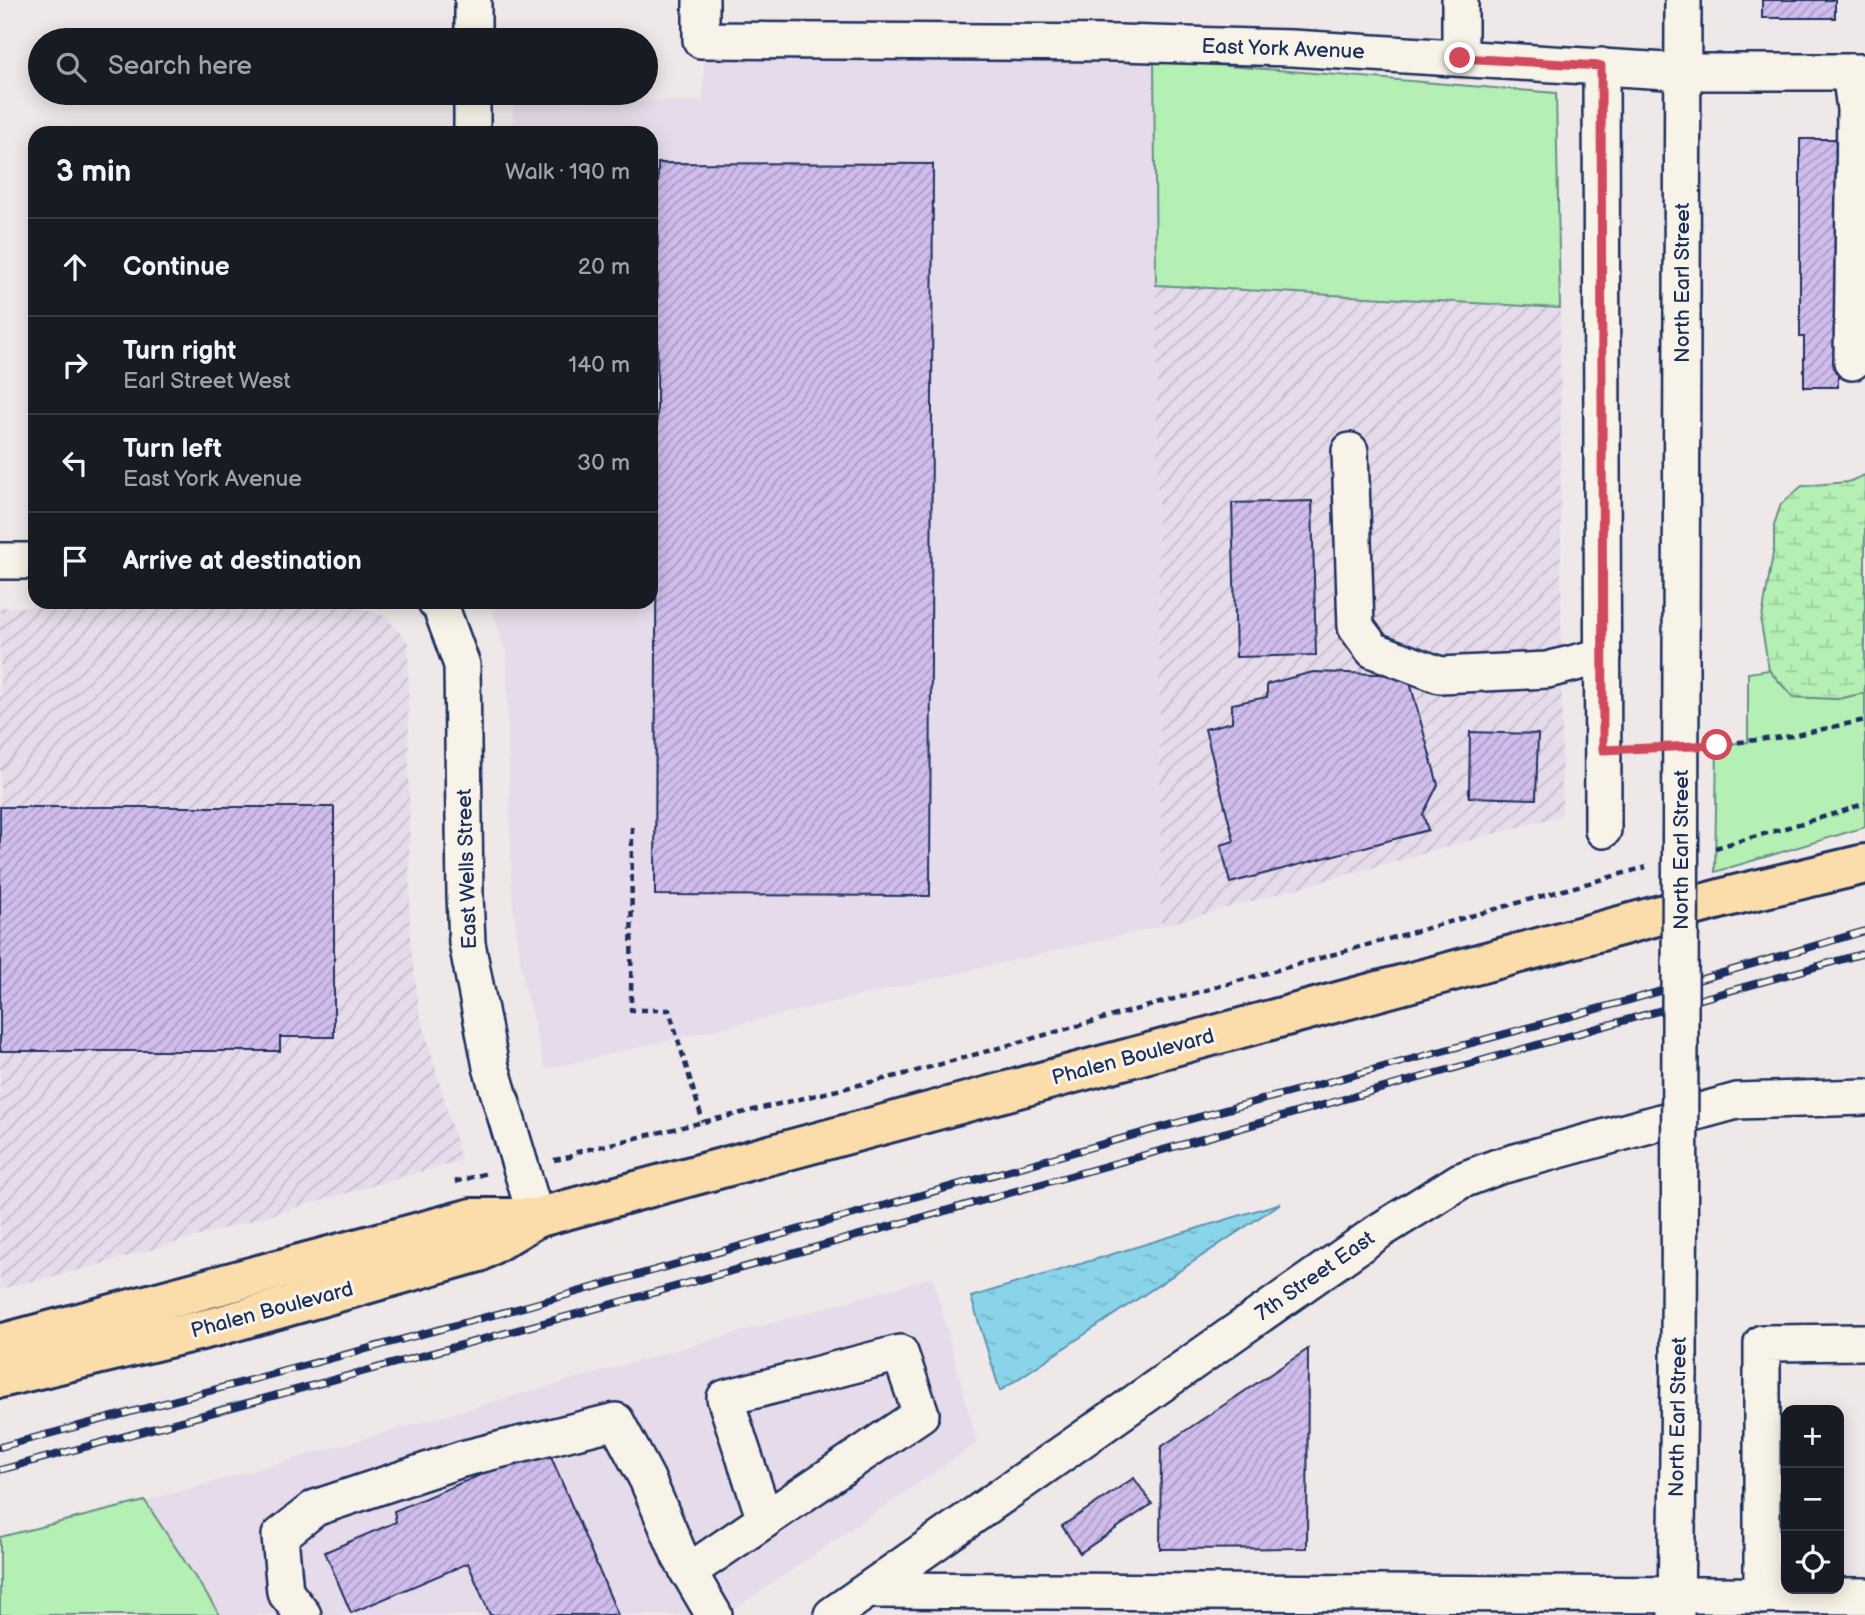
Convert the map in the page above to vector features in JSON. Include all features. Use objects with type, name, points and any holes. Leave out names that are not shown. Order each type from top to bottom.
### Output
[{"type":"main road","name":"Phalen Boulevard","points":[[1731,896],[1865,848]]},
{"type":"main road","name":"Phalen Boulevard","points":[[0,1344],[472,1218],[536,1218],[1731,896],[1865,864]]},
{"type":"main road","name":"Phalen Boulevard","points":[[0,1378],[218,1326],[479,1252],[536,1218]]},
{"type":"street","points":[[472,28],[473,0]]},
{"type":"street","name":"East York Avenue","points":[[701,0],[701,40],[1119,43],[1292,48],[1683,72],[1858,72]]},
{"type":"street","points":[[1460,0],[1460,58]]},
{"type":"street","name":"North Earl Street","points":[[1676,1606],[1683,0]]},
{"type":"street","points":[[1601,66],[1604,830]]},
{"type":"street","points":[[1853,362],[1855,109],[1858,72]]},
{"type":"street","points":[[472,105],[472,126]]},
{"type":"street","points":[[1350,451],[1356,626],[1373,650],[1440,675],[1547,670],[1603,656]]},
{"type":"street","points":[[0,561],[28,561]]},
{"type":"street","name":"East Wells Street","points":[[441,609],[462,665],[467,943],[491,1068],[536,1218]]},
{"type":"street","name":"7th Street East","points":[[832,1615],[1381,1230],[1460,1181],[1520,1160],[1737,1101],[1865,1097]]},
{"type":"street","points":[[1762,1596],[1762,1343],[1865,1342]]},
{"type":"street","points":[[688,1572],[765,1520],[921,1414],[900,1353],[725,1398],[765,1520]]},
{"type":"street","points":[[303,1615],[285,1592],[280,1536],[315,1508],[462,1459],[616,1420],[647,1479],[688,1572],[714,1615]]},
{"type":"street","points":[[869,1590],[1676,1606],[1762,1596],[1865,1596]]},
{"type":"path","points":[[1704,746],[1791,736],[1865,720]]},
{"type":"path","points":[[1702,851],[1865,803]]},
{"type":"path","points":[[632,827],[631,1010],[669,1010],[703,1122]]},
{"type":"path","points":[[570,1157],[573,1153],[909,1073],[1649,866]]},
{"type":"shaded area","points":[[704,59],[1154,60],[1161,926],[545,1069],[523,980],[512,896],[506,653],[492,609],[658,609],[658,126],[513,126],[513,105],[658,105],[658,101],[703,101]]},
{"type":"shaded area","points":[[1156,285],[1560,308],[1562,815],[1161,926]]},
{"type":"shaded area","points":[[0,607],[364,609],[386,617],[408,642],[410,939],[419,1010],[461,1160],[84,1269],[0,1289]]},
{"type":"shaded area","points":[[933,1277],[977,1443],[726,1615],[220,1615],[145,1501]]},
{"type":"green space","points":[[1154,60],[1556,93],[1560,308],[1156,285]]},
{"type":"green space","points":[[1865,475],[1865,693],[1837,699],[1793,697],[1769,670],[1761,623],[1774,548],[1774,525],[1781,504],[1802,486],[1848,482]]},
{"type":"green space","points":[[1769,670],[1793,697],[1837,699],[1865,693],[1865,827],[1715,872],[1717,745],[1748,742],[1748,673]]},
{"type":"green space","points":[[145,1501],[220,1615],[0,1615],[0,1537]]},
{"type":"water","points":[[1281,1203],[1000,1391],[971,1297]]},
{"type":"building","points":[[1762,0],[1835,0],[1835,18],[1762,18]]},
{"type":"building","points":[[1800,139],[1837,139],[1838,387],[1804,387],[1804,337],[1800,337]]},
{"type":"building","points":[[658,163],[933,164],[930,896],[655,895]]},
{"type":"building","points":[[1312,501],[1316,655],[1236,657],[1232,503]]},
{"type":"building","points":[[1313,672],[1408,675],[1438,785],[1423,814],[1428,830],[1230,883],[1221,845],[1234,841],[1205,729],[1232,722],[1232,704],[1267,697],[1267,684]]},
{"type":"building","points":[[1470,732],[1538,734],[1536,799],[1469,797]]},
{"type":"building","points":[[0,807],[334,807],[334,1037],[280,1037],[280,1051],[0,1051]]},
{"type":"building","points":[[1308,1349],[1307,1548],[1160,1549],[1161,1447]]},
{"type":"building","points":[[547,1447],[618,1615],[490,1615],[468,1563],[351,1613],[325,1552],[396,1522],[394,1511]]},
{"type":"building","points":[[1134,1478],[1152,1504],[1080,1553],[1062,1526]]},
{"type":"railway","points":[[0,1447],[531,1305],[1184,1121],[1630,1000],[1865,931]]},
{"type":"railway","points":[[0,1470],[624,1301],[1865,953]]},
{"type":"route","points":[[1460,58],[1601,66],[1603,750],[1717,745]]}]
